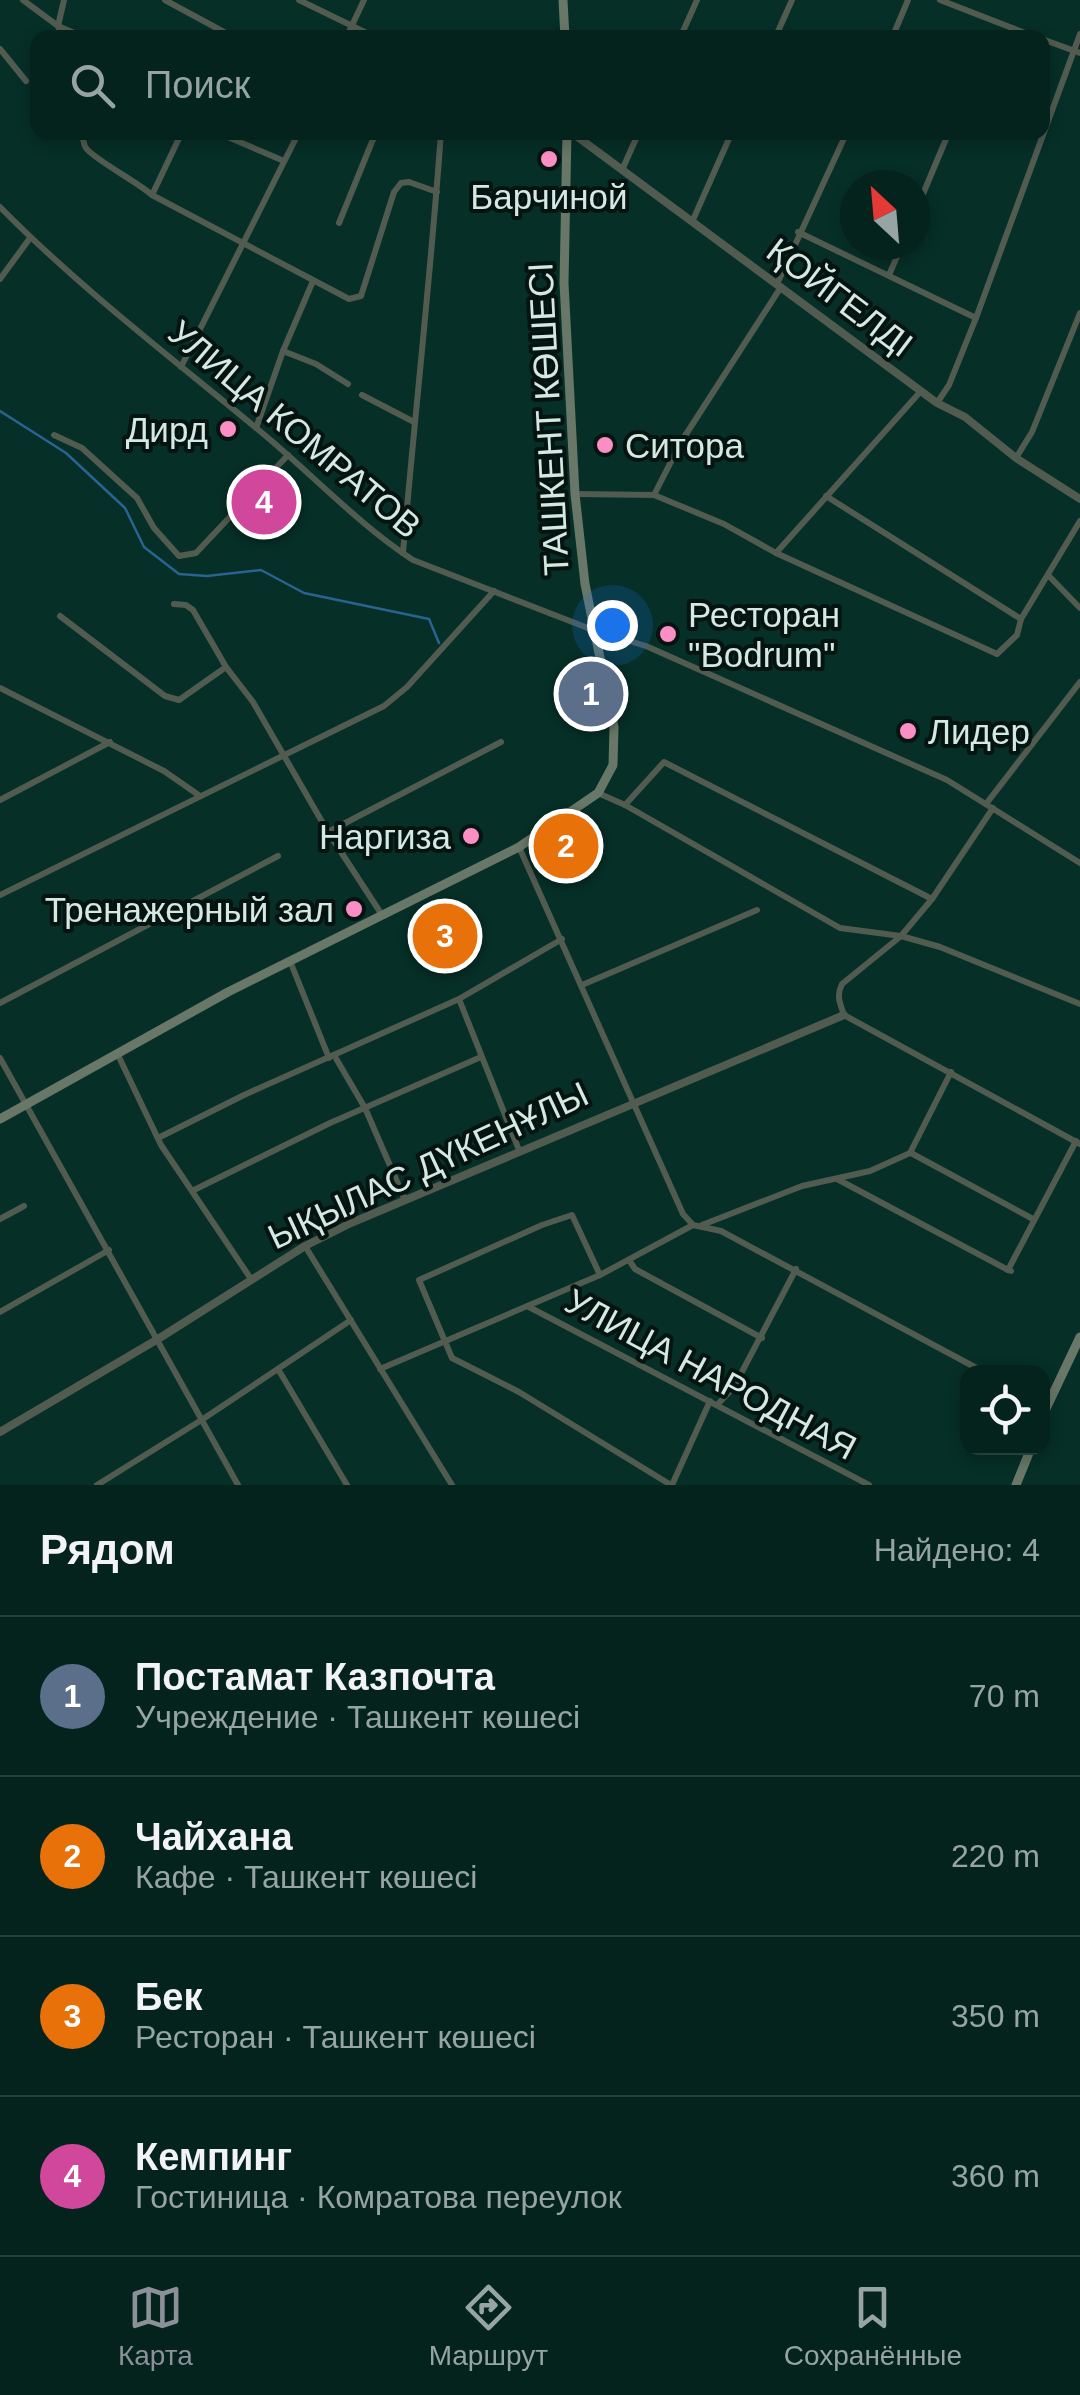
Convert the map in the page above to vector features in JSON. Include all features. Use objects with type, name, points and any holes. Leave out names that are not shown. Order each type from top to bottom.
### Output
[{"type":"main road","points":[[563,0],[565,30]]},
{"type":"main road","name":"ТАШКЕНТ КӨШЕСІ","points":[[569,140],[564,283],[576,494],[593,630],[614,727],[614,765],[598,793]]},
{"type":"main road","points":[[0,1120],[290,961],[519,847],[598,793]]},
{"type":"main road","points":[[1050,1398],[1080,1337]]},
{"type":"main road","points":[[1016,1485],[1027,1455]]},
{"type":"street","points":[[23,0],[67,30]]},
{"type":"street","points":[[59,30],[64,0]]},
{"type":"street","points":[[165,0],[219,30]]},
{"type":"street","points":[[299,0],[360,30]]},
{"type":"street","points":[[350,30],[364,0]]},
{"type":"street","points":[[684,30],[697,0]]},
{"type":"street","points":[[779,30],[792,0]]},
{"type":"street","points":[[895,30],[908,0]]},
{"type":"street","points":[[940,0],[1019,30]]},
{"type":"street","points":[[1050,115],[1080,34]]},
{"type":"street","points":[[1050,42],[1076,52]]},
{"type":"street","points":[[0,49],[26,81]]},
{"type":"street","points":[[83,140],[91,154],[152,195],[355,300],[361,296],[394,192],[401,183],[410,182],[437,192]]},
{"type":"street","points":[[152,195],[178,140]]},
{"type":"street","points":[[235,140],[284,161]]},
{"type":"street","points":[[180,367],[295,140]]},
{"type":"street","points":[[340,223],[373,140]]},
{"type":"street","points":[[403,552],[440,140]]},
{"type":"street","name":"ҚОЙГЕЛДІ","points":[[580,140],[937,403],[965,417],[1016,458],[1080,498]]},
{"type":"street","points":[[622,170],[635,140]]},
{"type":"street","points":[[692,222],[728,140]]},
{"type":"street","points":[[654,496],[682,442],[779,285],[798,232],[843,140]]},
{"type":"street","points":[[930,177],[945,140]]},
{"type":"street","points":[[937,403],[949,385],[976,318],[1040,140]]},
{"type":"street","name":"УЛИЦА КОМРАТОВ","points":[[0,207],[62,269],[256,428],[389,544],[494,592],[646,646],[947,780],[1080,863]]},
{"type":"street","points":[[798,232],[976,318]]},
{"type":"street","points":[[0,278],[30,238]]},
{"type":"street","points":[[889,276],[896,260]]},
{"type":"street","points":[[256,428],[313,281]]},
{"type":"street","points":[[1016,458],[1032,432],[1080,313]]},
{"type":"street","points":[[283,351],[316,364],[348,384]]},
{"type":"street","points":[[776,553],[921,391]]},
{"type":"street","points":[[362,395],[414,422]]},
{"type":"street","points":[[54,435],[82,448],[137,498],[154,528],[178,556],[196,553],[288,455]]},
{"type":"street","points":[[576,494],[654,496],[724,524],[776,553],[996,654],[1018,635],[1021,619],[1080,521]]},
{"type":"street","points":[[826,496],[1021,619]]},
{"type":"street","points":[[1048,576],[1080,608]]},
{"type":"street","points":[[0,895],[384,706],[407,688],[494,592]]},
{"type":"street","points":[[174,604],[192,610],[226,667],[253,702],[382,916]]},
{"type":"street","points":[[60,616],[165,696],[179,700],[226,667]]},
{"type":"street","points":[[837,1179],[1010,1271],[1033,1219],[1078,1142],[844,1014],[838,993],[842,984],[901,936],[932,899],[990,806],[1080,682]]},
{"type":"street","points":[[0,688],[164,771],[201,797]]},
{"type":"street","points":[[0,800],[110,742]]},
{"type":"street","points":[[328,832],[501,742]]},
{"type":"street","points":[[625,805],[664,762],[932,899]]},
{"type":"street","points":[[598,793],[840,928],[901,936],[940,947],[1080,1004]]},
{"type":"street","points":[[519,847],[683,1214],[697,1225],[721,1230],[971,1365]]},
{"type":"street","points":[[0,1003],[278,856]]},
{"type":"street","points":[[582,985],[757,910]]},
{"type":"street","points":[[158,1138],[244,1095],[460,1000],[562,939]]},
{"type":"street","points":[[290,961],[332,1057],[365,1108],[405,1200]]},
{"type":"street","points":[[460,1000],[519,1150]]},
{"type":"street","name":"ЫҚЫЛАС ДҮКЕНҰЛЫ","points":[[0,1432],[306,1246],[519,1150],[844,1014]]},
{"type":"street","points":[[118,1054],[158,1138],[251,1280]]},
{"type":"street","points":[[0,1058],[238,1485]]},
{"type":"street","points":[[194,1190],[227,1171],[481,1058]]},
{"type":"street","points":[[380,1369],[529,1307],[697,1225],[802,1186],[870,1172],[910,1153],[951,1071]]},
{"type":"street","points":[[910,1153],[1033,1219]]},
{"type":"street","points":[[0,1219],[24,1206]]},
{"type":"street","points":[[600,1274],[572,1215],[419,1280],[452,1358],[519,1392],[672,1485],[714,1403],[734,1387],[796,1270]]},
{"type":"street","points":[[306,1246],[452,1485]]},
{"type":"street","points":[[0,1312],[109,1250]]},
{"type":"street","points":[[629,1260],[634,1270],[762,1338]]},
{"type":"street","name":"УЛИЦА НАРОДНАЯ","points":[[529,1307],[869,1485]]},
{"type":"street","points":[[97,1485],[350,1320]]},
{"type":"street","points":[[278,1368],[347,1485]]},
{"type":"waterway","points":[[0,411],[66,453],[125,508],[144,547],[179,574],[207,576],[261,570],[304,593],[429,619],[439,643]]},
{"type":"place","name":"Барчиной","points":[[549,159]]},
{"type":"place","name":"Дирд","points":[[228,429]]},
{"type":"place","name":"Ситора","points":[[605,445]]},
{"type":"place","name":"Кемпинг","points":[[264,502]]},
{"type":"place","name":"Ресторан \"Bodrum\"","points":[[668,634]]},
{"type":"place","name":"Постамат Казпочта","points":[[591,694]]},
{"type":"place","name":"Лидер","points":[[908,731]]},
{"type":"place","name":"Наргиза","points":[[471,836]]},
{"type":"place","name":"Чайхана","points":[[566,846]]},
{"type":"place","name":"Тренажерный зал","points":[[354,909]]},
{"type":"place","name":"Бек","points":[[445,936]]}]
